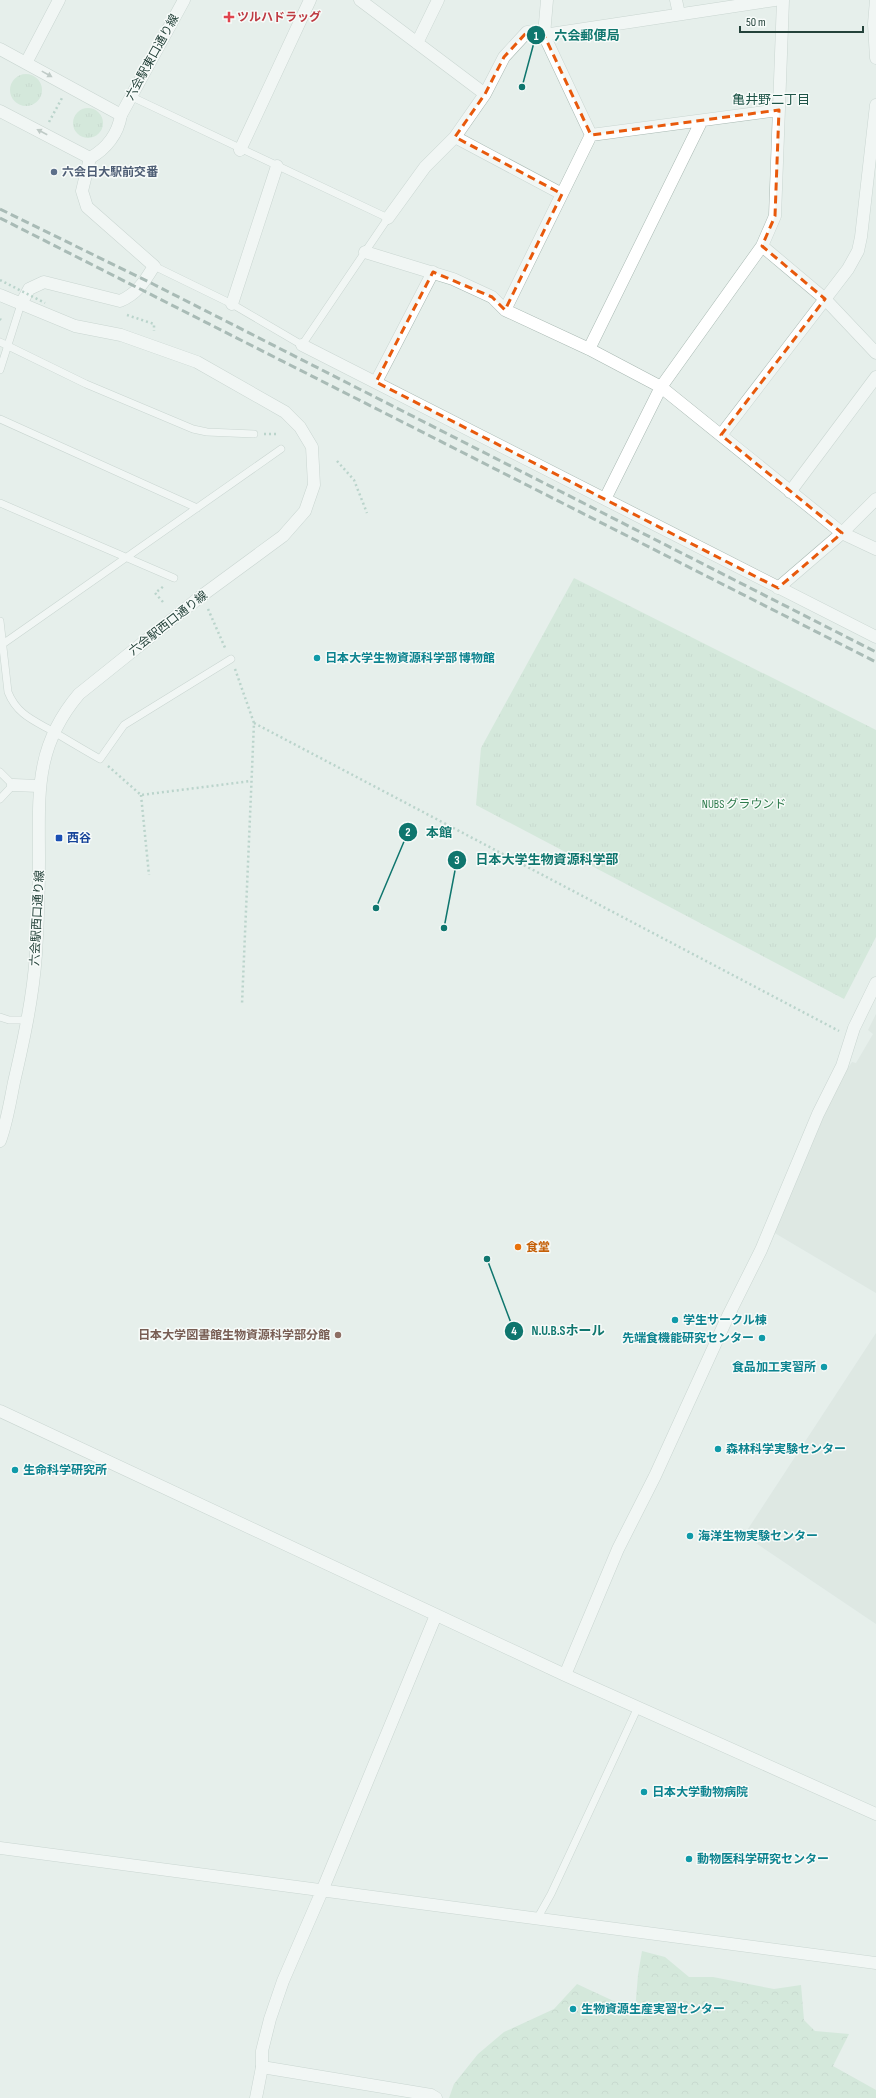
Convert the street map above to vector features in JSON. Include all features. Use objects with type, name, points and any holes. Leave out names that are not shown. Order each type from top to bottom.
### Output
[{"type":"street","points":[[26,63],[59,0]]},
{"type":"street","name":"六会駅東口通り線","points":[[90,158],[99,153],[112,140],[130,96],[184,0]]},
{"type":"street","points":[[240,150],[310,0]]},
{"type":"street","points":[[360,0],[485,94]]},
{"type":"street","points":[[417,44],[438,0]]},
{"type":"street","points":[[547,0],[544,35],[592,135]]},
{"type":"street","points":[[676,0],[679,14]]},
{"type":"street","points":[[388,218],[425,167],[455,137],[485,94],[504,57],[527,32],[544,35],[775,0]]},
{"type":"street","points":[[605,500],[661,387],[762,246],[775,216],[783,0]]},
{"type":"street","points":[[876,0],[874,24],[876,58]]},
{"type":"street","points":[[0,49],[121,115]]},
{"type":"street","points":[[721,435],[848,269],[858,251],[871,203],[876,105]]},
{"type":"street","points":[[592,135],[701,122],[779,110]]},
{"type":"street","points":[[0,111],[90,158],[82,191],[87,207],[154,266],[146,280],[131,297],[120,301],[44,282],[29,289],[21,304]]},
{"type":"street","points":[[589,350],[701,122]]},
{"type":"street","points":[[505,310],[592,135]]},
{"type":"street","points":[[455,137],[562,194]]},
{"type":"street","points":[[232,304],[277,166]]},
{"type":"street","points":[[762,246],[825,299],[876,353]]},
{"type":"street","points":[[365,252],[433,272],[492,297],[505,310],[589,350],[661,387],[842,533],[876,549]]},
{"type":"street","points":[[376,382],[433,272]]},
{"type":"street","name":"六会駅西口通り線","points":[[0,295],[75,326],[121,335],[197,362],[285,412],[300,427],[312,447],[314,485],[305,511],[283,536],[200,597],[79,694],[64,711],[53,731],[45,753],[39,786],[39,894],[36,955],[28,1020],[0,1141]]},
{"type":"street","points":[[302,345],[876,637]]},
{"type":"street","points":[[790,492],[876,377]]},
{"type":"street","points":[[778,588],[842,533],[876,499]]},
{"type":"street","points":[[14,784],[39,786]]},
{"type":"street","points":[[564,1675],[618,1549],[655,1476],[728,1316],[761,1250],[818,1114],[842,1066],[851,1038],[876,983]]},
{"type":"street","points":[[0,1411],[564,1675],[876,1814]]},
{"type":"street","points":[[256,2098],[262,2067],[262,2051],[270,2019],[283,1981],[322,1891],[436,1614]]},
{"type":"street","points":[[0,1848],[876,1963]]},
{"type":"street","points":[[262,2067],[431,2095],[436,2098]]},
{"type":"lane","points":[[130,96],[240,150],[388,218],[302,345],[232,304],[154,266]]},
{"type":"lane","points":[[0,370],[3,344],[21,304]]},
{"type":"lane","points":[[3,344],[86,384],[193,429],[207,432],[254,434]]},
{"type":"lane","points":[[0,419],[197,508]]},
{"type":"lane","points":[[2,648],[127,557],[281,449]]},
{"type":"lane","points":[[0,503],[174,578]]},
{"type":"lane","points":[[0,621],[8,692],[11,700],[30,720],[53,731],[100,759],[124,725],[231,659]]},
{"type":"lane","points":[[0,772],[14,784],[0,799]]},
{"type":"lane","points":[[0,1017],[9,1020],[28,1020]]},
{"type":"lane","points":[[537,1919],[551,1894],[638,1707]]},
{"type":"path","points":[[48,124],[66,92]]},
{"type":"path","points":[[0,280],[45,303]]},
{"type":"path","points":[[127,315],[154,324],[154,331]]},
{"type":"path","points":[[336,461],[354,480],[367,513]]},
{"type":"path","points":[[163,602],[155,593],[174,578]]},
{"type":"path","points":[[211,614],[231,659],[254,723],[242,1004]]},
{"type":"path","points":[[254,723],[851,1038]]},
{"type":"path","points":[[100,759],[141,795],[149,875]]},
{"type":"path","points":[[141,795],[251,781]]},
{"type":"highlighted area","points":[[527,32],[544,35],[591,135],[779,110],[775,216],[762,246],[825,299],[721,435],[842,533],[778,588],[376,382],[433,272],[492,297],[505,310],[562,194],[455,137],[485,94],[504,57]]},
{"type":"shaded area","points":[[876,1014],[876,1293],[773,1232],[844,1067],[848,1068],[852,1062],[856,1063],[873,1034],[868,1030]]},
{"type":"shaded area","points":[[876,1333],[876,1624],[744,1535]]},
{"type":"green space","points":[[26,74],[37,79],[42,90],[37,101],[26,106],[15,101],[10,90],[15,79]]},
{"type":"green space","points":[[88,108],[94,109],[102,117],[102,129],[94,137],[88,138],[82,137],[74,129],[73,123],[74,117],[82,109]]},
{"type":"green space","name":"NUBS グラウンド","points":[[574,578],[876,730],[876,937],[844,999],[476,805],[481,748]]},
{"type":"green space","points":[[642,1951],[665,1957],[689,1977],[713,1977],[774,1989],[801,1985],[804,2020],[815,2031],[849,2034],[833,2066],[876,2090],[876,2098],[449,2098],[454,2084],[478,2054],[504,2032],[554,2009],[577,1984],[635,2011]]},
{"type":"railway","points":[[0,209],[153,284],[876,652]]},
{"type":"railway","points":[[0,218],[876,662]]},
{"type":"place","name":"ツルハドラッグ","points":[[229,17]]},
{"type":"place","name":"六会郵便局","points":[[522,87]]},
{"type":"place","name":"六会日大駅前交番","points":[[54,172]]},
{"type":"place","name":"日本大学生物資源科学部 博物館","points":[[317,658]]},
{"type":"place","name":"西谷","points":[[59,838]]},
{"type":"place","name":"本館","points":[[376,908]]},
{"type":"place","name":"日本大学生物資源科学部","points":[[444,928]]},
{"type":"place","name":"食堂","points":[[518,1247]]},
{"type":"place","name":"N.U.B.Sホール","points":[[487,1259]]},
{"type":"place","name":"学生サークル棟","points":[[675,1320]]},
{"type":"place","name":"日本大学図書館生物資源科学部分館","points":[[338,1335]]},
{"type":"place","name":"先端食機能研究センター","points":[[762,1338]]},
{"type":"place","name":"食品加工実習所","points":[[824,1367]]},
{"type":"place","name":"森林科学実験センター","points":[[718,1449]]},
{"type":"place","name":"生命科学研究所","points":[[15,1470]]},
{"type":"place","name":"海洋生物実験センター","points":[[690,1536]]},
{"type":"place","name":"日本大学動物病院","points":[[644,1792]]},
{"type":"place","name":"動物医科学研究センター","points":[[689,1859]]},
{"type":"place","name":"生物資源生産実習センター","points":[[573,2009]]},
{"type":"district","name":"亀井野二丁目","points":[[771,99]]}]
